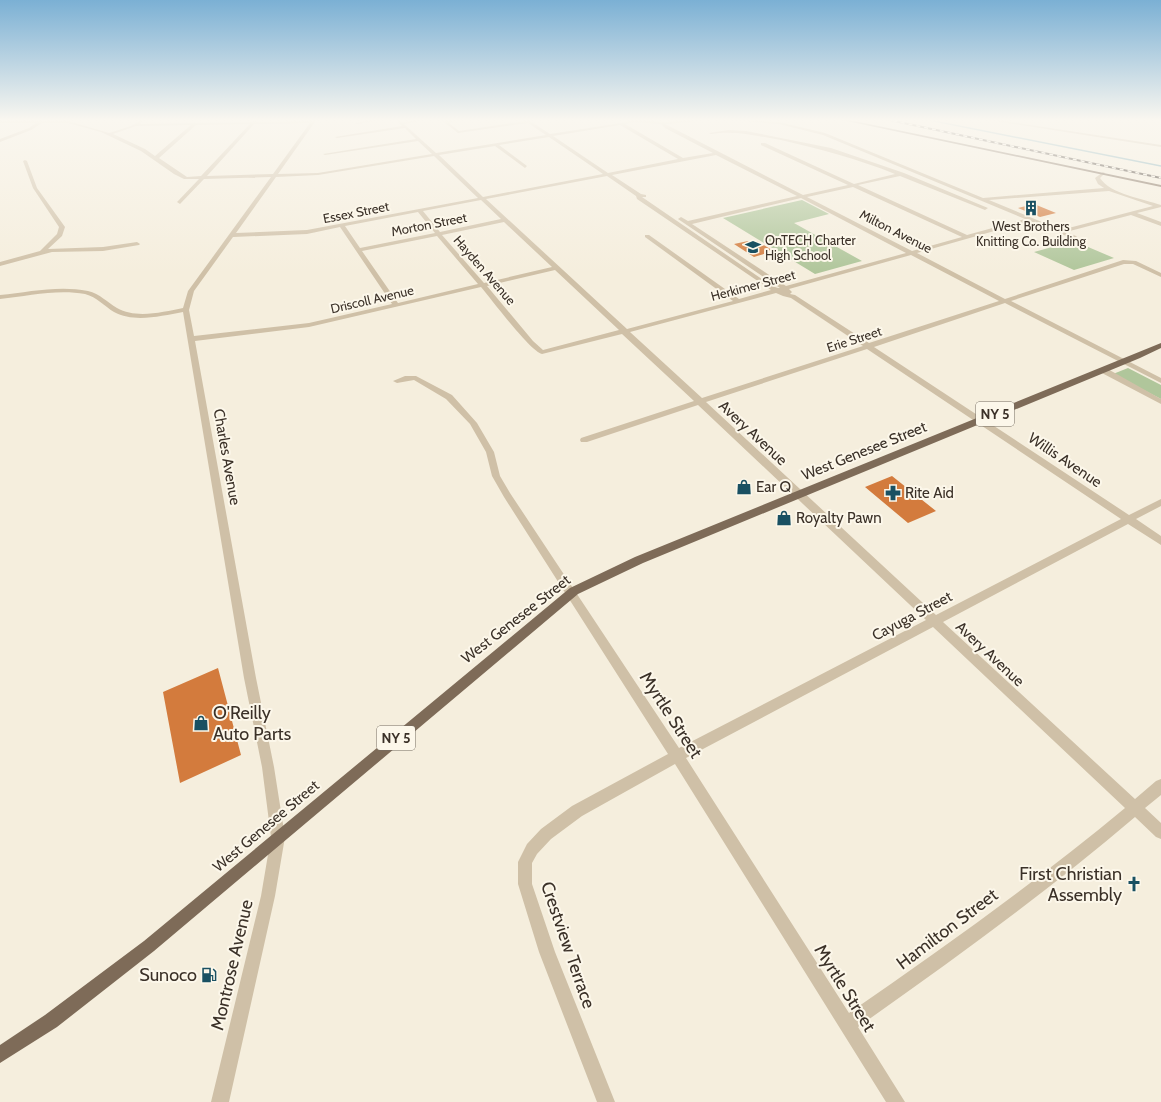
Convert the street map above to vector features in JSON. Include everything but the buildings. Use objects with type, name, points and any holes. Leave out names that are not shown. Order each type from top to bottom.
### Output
[{"type":"main road","points":[[1090,170],[1161,186]]},
{"type":"main road","name":"West Genesee Street","points":[[0,1055],[51,1021],[149,946],[278,836],[570,594],[639,560],[1124,362],[1161,345]]},
{"type":"street","points":[[28,170],[34,188],[62,227],[60,235],[42,252]]},
{"type":"street","points":[[173,170],[182,177],[203,178],[318,174],[340,170]]},
{"type":"street","points":[[180,202],[210,170]]},
{"type":"street","name":"Charles Avenue","points":[[278,170],[191,291],[186,310],[250,678],[268,767],[278,836]]},
{"type":"street","name":"Avery Avenue","points":[[451,170],[1161,832]]},
{"type":"street","name":"Willis Avenue","points":[[602,170],[639,196],[639,198],[776,291],[793,296]]},
{"type":"street","name":"Essex Street","points":[[232,235],[300,233],[626,170]]},
{"type":"street","name":"Milton Avenue","points":[[752,170],[1161,381]]},
{"type":"street","points":[[762,170],[776,178],[774,182]]},
{"type":"street","points":[[823,170],[967,237]]},
{"type":"street","points":[[889,170],[968,202],[996,211],[1018,215]]},
{"type":"street","points":[[687,223],[914,171],[1074,237]]},
{"type":"street","points":[[1103,173],[1097,178],[1097,181],[1109,189],[1160,206]]},
{"type":"street","points":[[982,200],[1109,189]]},
{"type":"street","name":"Willis Avenue","points":[[639,196],[646,196],[786,288],[793,296],[867,346],[1161,541]]},
{"type":"street","points":[[1062,232],[1160,206]]},
{"type":"street","name":"Hayden Avenue","points":[[420,211],[532,344]]},
{"type":"street","points":[[1131,213],[1161,224]]},
{"type":"street","name":"Herkimer Street","points":[[532,344],[540,351],[546,352],[776,291],[1029,219]]},
{"type":"street","name":"Morton Street","points":[[358,250],[505,220]]},
{"type":"street","points":[[342,226],[396,305]]},
{"type":"street","points":[[647,236],[738,301]]},
{"type":"street","points":[[0,264],[52,250],[103,249],[137,244]]},
{"type":"street","name":"Erie Street","points":[[584,440],[1122,262],[1131,262],[1141,265],[1161,275]]},
{"type":"street","name":"Driscoll Avenue","points":[[190,339],[309,325],[556,268]]},
{"type":"street","points":[[0,297],[46,292],[79,292],[100,297],[113,309],[121,313],[131,315],[156,314],[186,310]]},
{"type":"street","points":[[1103,370],[1161,402]]},
{"type":"street","name":"Myrtle Street","points":[[398,381],[407,377],[415,377],[419,379],[449,397],[473,423],[490,452],[496,476],[570,594],[677,756],[896,1102]]},
{"type":"street","name":"Cayuga Street","points":[[677,756],[935,622],[1161,502]]},
{"type":"street","name":"Crestview Terrace","points":[[606,1102],[547,952],[525,884],[525,862],[532,849],[546,834],[577,811],[677,756]]},
{"type":"street","name":"Hamilton Street","points":[[847,1025],[945,956],[1097,840],[1161,786]]},
{"type":"street","name":"Montrose Avenue","points":[[220,1102],[268,896],[278,836]]},
{"type":"green space","points":[[802,200],[829,214],[794,223],[862,261],[815,274],[723,218]]},
{"type":"green space","points":[[1074,241],[1114,258],[1074,270],[1034,252]]},
{"type":"green space","points":[[1128,368],[1161,385],[1161,399],[1113,374]]},
{"type":"railway","points":[[1126,170],[1161,178]]},
{"type":"place","name":"West Brothers Knitting Co. Building","points":[[1031,208]]},
{"type":"place","name":"OnTECH Charter High School","points":[[753,247]]},
{"type":"place","name":"Ear Q","points":[[744,487]]},
{"type":"place","name":"Rite Aid","points":[[893,493]]},
{"type":"place","name":"Royalty Pawn","points":[[784,518]]},
{"type":"place","name":"O'Reilly Auto Parts","points":[[201,723]]},
{"type":"place","name":"First Christian Assembly","points":[[1134,884]]},
{"type":"place","name":"Sunoco","points":[[209,975]]}]
